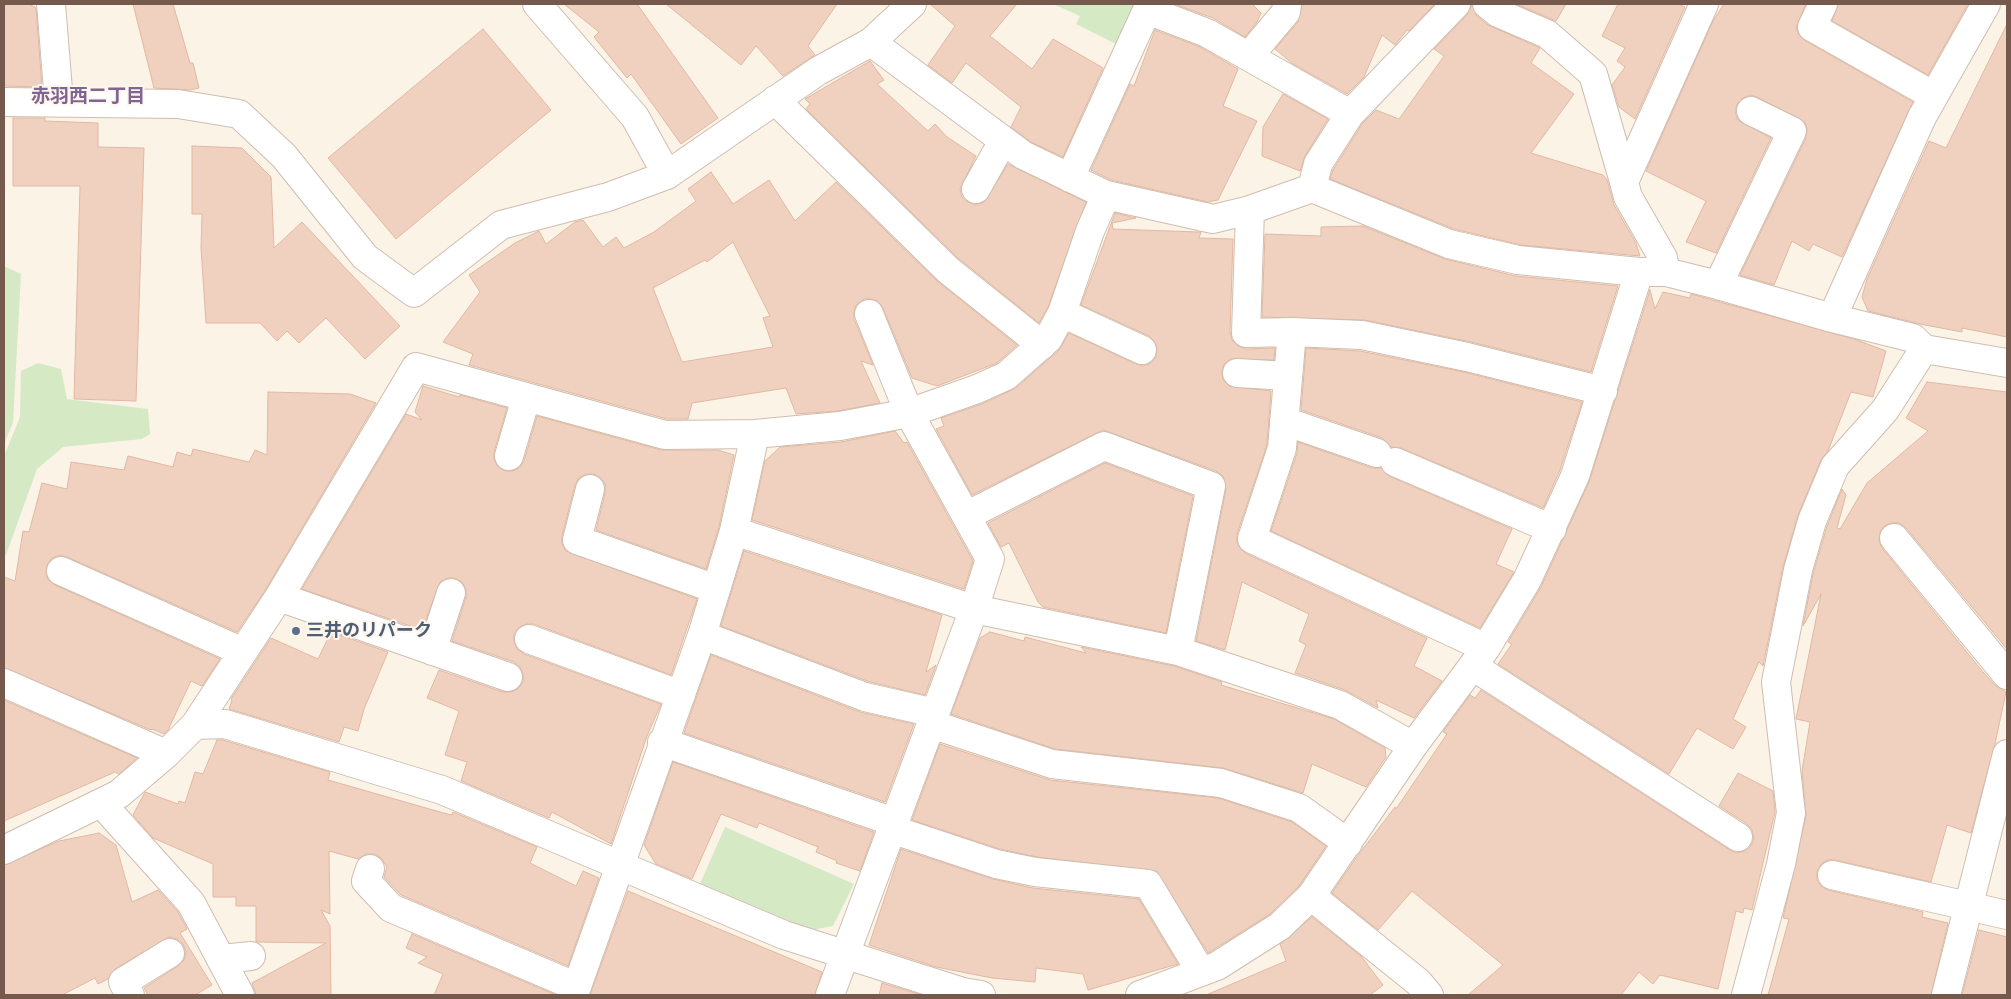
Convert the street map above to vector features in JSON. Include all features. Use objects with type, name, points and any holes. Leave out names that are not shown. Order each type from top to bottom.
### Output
[{"type":"street","points":[[51,4],[59,102]]},
{"type":"street","points":[[537,4],[635,117],[667,175]]},
{"type":"street","points":[[1249,56],[1286,12],[1287,4]]},
{"type":"street","points":[[1312,188],[1318,164],[1350,114],[1456,4]]},
{"type":"street","points":[[1487,4],[1498,13],[1547,34],[1593,74],[1628,197],[1663,258],[1666,272]]},
{"type":"street","points":[[1624,182],[1704,4]]},
{"type":"street","points":[[1822,4],[1812,27],[1934,96]]},
{"type":"street","points":[[1832,318],[1922,117],[1986,4]]},
{"type":"street","points":[[4,102],[178,104],[239,114],[284,156],[365,257],[414,293],[501,225],[608,197],[667,175],[818,71],[871,42],[908,5]]},
{"type":"street","points":[[1070,178],[1148,10],[1207,33],[1350,114]]},
{"type":"street","points":[[871,42],[1023,155],[1106,195],[1213,219],[1250,210],[1312,188],[1449,244],[1518,260],[1639,272],[1666,272],[1912,338],[1924,349],[2007,363]]},
{"type":"street","points":[[775,100],[948,270],[1042,345]]},
{"type":"street","points":[[1718,285],[1792,131],[1751,112]]},
{"type":"street","points":[[976,189],[1003,141]]},
{"type":"street","points":[[4,850],[102,804],[119,794],[166,754],[195,725],[279,597],[416,368],[665,435],[755,434],[840,426],[909,413],[977,389],[1006,376],[1048,339],[1062,313],[1090,231],[1106,195]]},
{"type":"street","points":[[1250,210],[1246,333],[1362,334],[1466,357],[1603,391]]},
{"type":"street","points":[[1140,995],[1216,966],[1280,926],[1311,896],[1413,746],[1480,657],[1527,580],[1576,476],[1639,272]]},
{"type":"street","points":[[1062,313],[1142,350]]},
{"type":"street","points":[[830,995],[974,609],[990,559],[909,413],[869,314]]},
{"type":"street","points":[[1292,332],[1282,448],[1252,539],[1480,657],[1738,837]]},
{"type":"street","points":[[1746,995],[1781,864],[1791,813],[1776,682],[1798,570],[1812,521],[1835,466],[1885,410],[1924,349]]},
{"type":"street","points":[[1237,373],[1288,376]]},
{"type":"street","points":[[509,456],[526,398]]},
{"type":"street","points":[[1284,421],[1386,458],[1552,529]]},
{"type":"street","points":[[370,869],[366,881],[392,908],[576,991],[662,742],[702,635],[734,531],[755,434]]},
{"type":"street","points":[[966,516],[1104,446],[1211,486],[1178,650]]},
{"type":"street","points":[[590,489],[577,540],[716,588]]},
{"type":"street","points":[[734,531],[974,609],[1178,650],[1340,705],[1413,746]]},
{"type":"street","points":[[1894,538],[2007,675]]},
{"type":"street","points":[[61,571],[243,652]]},
{"type":"street","points":[[432,651],[451,593]]},
{"type":"street","points":[[279,597],[508,677]]},
{"type":"street","points":[[702,635],[865,696],[933,718],[1052,764],[1221,783],[1299,808],[1348,843]]},
{"type":"street","points":[[529,639],[681,695]]},
{"type":"street","points":[[4,683],[166,754]]},
{"type":"street","points":[[195,725],[225,724],[442,790],[784,935],[963,992],[981,995]]},
{"type":"street","points":[[662,742],[996,864],[1035,872],[1148,884],[1201,972]]},
{"type":"street","points":[[1946,995],[2007,754]]},
{"type":"street","points":[[102,804],[191,903],[240,995]]},
{"type":"street","points":[[1832,875],[2007,915]]},
{"type":"street","points":[[1311,896],[1418,982],[1429,995]]},
{"type":"street","points":[[130,995],[123,982],[170,953]]},
{"type":"street","points":[[222,959],[251,956]]},
{"type":"green space","points":[[1053,4],[1144,4],[1122,47],[1076,24],[1080,16]]},
{"type":"green space","points":[[4,266],[21,274],[13,423],[4,444]]},
{"type":"green space","points":[[38,363],[61,369],[67,399],[148,409],[150,434],[142,439],[63,447],[37,469],[6,555],[4,556],[4,456],[20,417],[21,371]]},
{"type":"green space","points":[[725,827],[854,884],[833,926],[812,930],[699,886]]},
{"type":"building","points":[[4,4],[29,4],[36,8],[42,87],[4,86]]},
{"type":"building","points":[[133,4],[173,4],[190,63],[193,63],[199,88],[190,90],[154,88]]},
{"type":"building","points":[[564,4],[637,4],[718,118],[681,144],[631,74],[627,78],[594,37],[599,32]]},
{"type":"building","points":[[666,4],[837,4],[808,46],[815,55],[783,76],[756,46],[741,65]]},
{"type":"building","points":[[930,4],[1017,4],[990,36],[1032,69],[1053,39],[1103,68],[1063,157],[1031,142],[1011,127],[1021,107],[966,63],[952,83],[928,65],[955,26]]},
{"type":"building","points":[[1174,4],[1252,4],[1261,13],[1257,22],[1245,37],[1213,18]]},
{"type":"building","points":[[1302,4],[1435,4],[1409,31],[1407,30],[1395,45],[1382,35],[1364,77],[1347,94],[1293,64],[1275,49],[1298,22]]},
{"type":"building","points":[[1472,4],[1477,16],[1488,25],[1540,48],[1531,63],[1574,94],[1531,153],[1603,175],[1607,180],[1614,205],[1636,243],[1640,256],[1521,245],[1454,229],[1330,179],[1333,170],[1362,124],[1376,110],[1399,119],[1444,56],[1434,49],[1467,15]]},
{"type":"building","points":[[1516,4],[1566,4],[1556,21]]},
{"type":"building","points":[[1618,4],[1678,4],[1685,7],[1635,119],[1619,107],[1612,85],[1625,67],[1617,61],[1625,48],[1602,36]]},
{"type":"building","points":[[1724,4],[1806,4],[1796,27],[1799,35],[1804,40],[1913,102],[1842,257],[1813,244],[1809,251],[1792,241],[1774,285],[1740,275],[1806,138],[1807,129],[1805,122],[1750,95],[1743,98],[1737,104],[1735,112],[1738,120],[1771,138],[1716,253],[1686,242],[1706,201],[1646,171],[1713,21]]},
{"type":"building","points":[[1838,4],[1968,4],[1928,75],[1832,21]]},
{"type":"building","points":[[2007,24],[2007,337],[1962,328],[1962,332],[1868,311],[1862,297],[1867,279],[1929,141],[1946,148]]},
{"type":"building","points":[[483,29],[551,110],[396,239],[328,158]]},
{"type":"building","points":[[1155,30],[1200,47],[1238,69],[1223,106],[1257,121],[1218,200],[1208,202],[1111,180],[1091,170],[1130,84],[1134,86]]},
{"type":"building","points":[[870,61],[884,80],[877,84],[928,131],[935,124],[947,137],[976,156],[960,189],[962,197],[968,202],[976,205],[984,202],[1008,164],[1086,202],[1048,307],[1039,323],[958,258],[806,109],[810,104],[805,99]]},
{"type":"building","points":[[1283,94],[1328,119],[1305,156],[1300,171],[1262,156],[1263,127]]},
{"type":"building","points":[[13,118],[45,118],[45,121],[98,123],[98,147],[144,148],[136,401],[74,399],[80,186],[13,186]]},
{"type":"building","points":[[192,146],[242,148],[271,177],[274,248],[302,222],[400,326],[365,359],[326,318],[299,343],[287,331],[277,341],[260,323],[206,323],[201,248],[202,214],[192,214]]},
{"type":"building","points":[[711,172],[733,204],[769,180],[795,221],[836,182],[937,281],[1017,345],[997,363],[937,386],[912,378],[883,308],[878,301],[864,299],[856,305],[854,319],[873,365],[861,361],[880,403],[838,411],[796,414],[786,388],[692,403],[688,419],[667,419],[469,365],[473,354],[443,342],[480,292],[469,275],[515,243],[539,231],[546,244],[575,222],[583,220],[603,247],[616,237],[624,248],[654,232],[696,201],[688,189]],"holes":[[[733,242],[770,316],[763,318],[773,347],[682,362],[653,288],[705,260],[707,262]]]},
{"type":"building","points":[[1115,213],[1136,218],[1112,223],[1113,229],[1201,232],[1199,238],[1233,239],[1230,332],[1232,340],[1238,346],[1246,349],[1275,348],[1274,360],[1230,359],[1224,364],[1222,372],[1223,380],[1229,386],[1271,391],[1267,445],[1237,534],[1237,542],[1245,553],[1427,638],[1414,666],[1442,681],[1414,718],[1376,700],[1378,708],[1345,690],[1295,673],[1306,645],[1299,641],[1309,614],[1242,582],[1225,650],[1196,641],[1226,489],[1223,476],[1216,471],[1103,430],[972,495],[936,429],[944,426],[941,418],[982,404],[1016,388],[1059,350],[1069,333],[1143,366],[1151,363],[1156,357],[1157,348],[1149,336],[1081,305]]},
{"type":"building","points":[[1363,226],[1445,259],[1516,276],[1618,286],[1591,372],[1471,342],[1365,320],[1262,317],[1265,234],[1321,236],[1321,227]]},
{"type":"building","points":[[1650,290],[1655,309],[1663,292],[1690,298],[1691,294],[1854,339],[1886,351],[1873,397],[1851,392],[1828,451],[1821,460],[1798,515],[1783,567],[1763,666],[1759,662],[1733,719],[1746,727],[1733,749],[1697,728],[1669,774],[1498,664],[1512,644],[1508,642],[1541,587],[1589,482]]},
{"type":"building","points":[[1306,348],[1360,351],[1464,372],[1582,402],[1560,470],[1543,508],[1401,448],[1391,447],[1382,438],[1301,410]]},
{"type":"building","points":[[1927,382],[2007,392],[2007,649],[1906,528],[1899,523],[1884,526],[1880,532],[1879,541],[1882,548],[1983,672],[1995,685],[2006,692],[1995,744],[1971,833],[1947,825],[1931,882],[1835,860],[1828,860],[1821,864],[1817,872],[1817,880],[1822,887],[1828,890],[1923,912],[1922,917],[1948,923],[1931,995],[1768,995],[1789,919],[1783,918],[1806,816],[1802,771],[1810,722],[1796,719],[1821,594],[1803,626],[1813,574],[1827,526],[1842,489],[1846,495],[1837,528],[1840,529],[1867,483],[1928,431],[1906,418]]},
{"type":"building","points":[[423,386],[459,397],[460,395],[507,408],[494,452],[497,466],[505,471],[513,471],[520,467],[524,461],[537,416],[661,450],[718,450],[734,455],[719,527],[706,569],[596,530],[605,493],[605,484],[601,478],[594,474],[586,474],[579,478],[575,485],[562,536],[562,544],[566,551],[697,599],[671,675],[534,624],[519,627],[514,634],[514,642],[517,649],[524,654],[661,704],[647,736],[611,844],[552,812],[549,818],[461,781],[467,762],[445,755],[459,711],[427,698],[439,670],[503,692],[511,692],[518,689],[523,682],[523,674],[520,667],[514,662],[452,641],[466,597],[466,589],[462,582],[455,578],[448,578],[440,582],[422,630],[302,589],[406,414],[422,420],[415,412]]},
{"type":"building","points":[[268,392],[350,394],[376,403],[266,589],[237,632],[67,557],[60,555],[52,558],[47,565],[46,573],[48,580],[55,585],[220,659],[202,686],[191,681],[168,730],[164,734],[151,730],[4,668],[4,577],[15,581],[23,531],[29,532],[42,483],[67,489],[71,462],[124,470],[128,456],[173,467],[177,452],[191,456],[193,449],[249,462],[255,450],[267,455]]},
{"type":"building","points":[[895,431],[904,443],[907,442],[973,561],[964,589],[752,520],[765,461],[780,447],[841,442]]},
{"type":"building","points":[[1298,442],[1372,468],[1381,468],[1389,476],[1512,529],[1496,564],[1514,572],[1480,628],[1271,531],[1297,453]]},
{"type":"building","points":[[1105,463],[1193,496],[1166,633],[1043,607],[1038,602],[1009,543],[1001,547],[988,523]]},
{"type":"building","points":[[744,551],[942,615],[926,672],[936,665],[925,695],[870,682],[721,626]]},
{"type":"building","points":[[331,632],[388,652],[364,709],[358,731],[344,727],[339,742],[229,709],[231,699],[271,638],[318,659]]},
{"type":"building","points":[[990,632],[1024,641],[1025,637],[1086,653],[1081,647],[1174,666],[1222,682],[1221,685],[1334,719],[1385,748],[1386,757],[1366,787],[1312,764],[1303,793],[1223,768],[1055,749],[951,714],[980,638]]},
{"type":"building","points":[[711,655],[860,712],[914,724],[885,802],[684,733]]},
{"type":"building","points":[[1481,690],[1737,853],[1745,851],[1751,846],[1754,838],[1752,830],[1747,824],[1719,806],[1738,773],[1773,791],[1775,812],[1752,910],[1744,908],[1743,913],[1736,911],[1718,989],[1660,975],[1653,984],[1639,972],[1621,995],[1468,995],[1503,965],[1412,891],[1378,930],[1332,893],[1395,807],[1396,809],[1447,734],[1443,732],[1470,695],[1475,698]]},
{"type":"building","points":[[4,700],[137,758],[119,774],[115,772],[4,821]]},
{"type":"building","points":[[217,740],[223,740],[330,772],[328,780],[447,814],[452,815],[453,812],[537,847],[530,863],[576,886],[583,871],[599,878],[568,966],[401,895],[384,877],[387,867],[381,858],[375,854],[366,854],[358,859],[329,851],[330,914],[321,910],[330,926],[331,995],[256,995],[252,983],[326,943],[256,942],[256,906],[236,906],[236,897],[213,897],[213,864],[153,838],[133,815],[145,792],[178,804],[179,801],[185,803],[195,772],[203,774]]},
{"type":"building","points":[[940,744],[1050,780],[1218,798],[1292,822],[1326,846],[1299,886],[1270,914],[1208,953],[1156,871],[1037,857],[1000,849],[912,820]]},
{"type":"building","points":[[673,762],[874,832],[860,871],[836,863],[837,861],[816,852],[818,847],[759,823],[757,828],[721,814],[692,879],[656,864],[644,845]]},
{"type":"building","points":[[99,833],[116,845],[132,902],[158,890],[178,912],[187,929],[180,933],[212,985],[195,995],[148,995],[144,988],[184,960],[186,952],[183,944],[177,939],[169,937],[115,969],[108,979],[98,984],[95,978],[62,995],[4,995],[4,865],[59,841]]},
{"type":"building","points":[[901,849],[993,879],[1033,888],[1139,899],[1178,964],[1088,990],[1083,974],[1036,968],[1035,982],[992,978],[936,967],[869,945]]},
{"type":"building","points":[[628,891],[822,972],[815,995],[590,995]]},
{"type":"building","points":[[1312,917],[1361,956],[1383,985],[1370,995],[1206,995],[1286,961],[1280,944]]},
{"type":"building","points":[[1979,930],[2007,937],[2007,995],[1962,995]]},
{"type":"building","points":[[412,934],[556,995],[434,995],[443,974],[418,963],[427,957],[406,948]]},
{"type":"building","points":[[882,983],[922,995],[879,995]]},
{"type":"place","name":"三井のリパーク","points":[[296,631]]},
{"type":"district","name":"赤羽西二丁目","points":[[88,96]]}]
